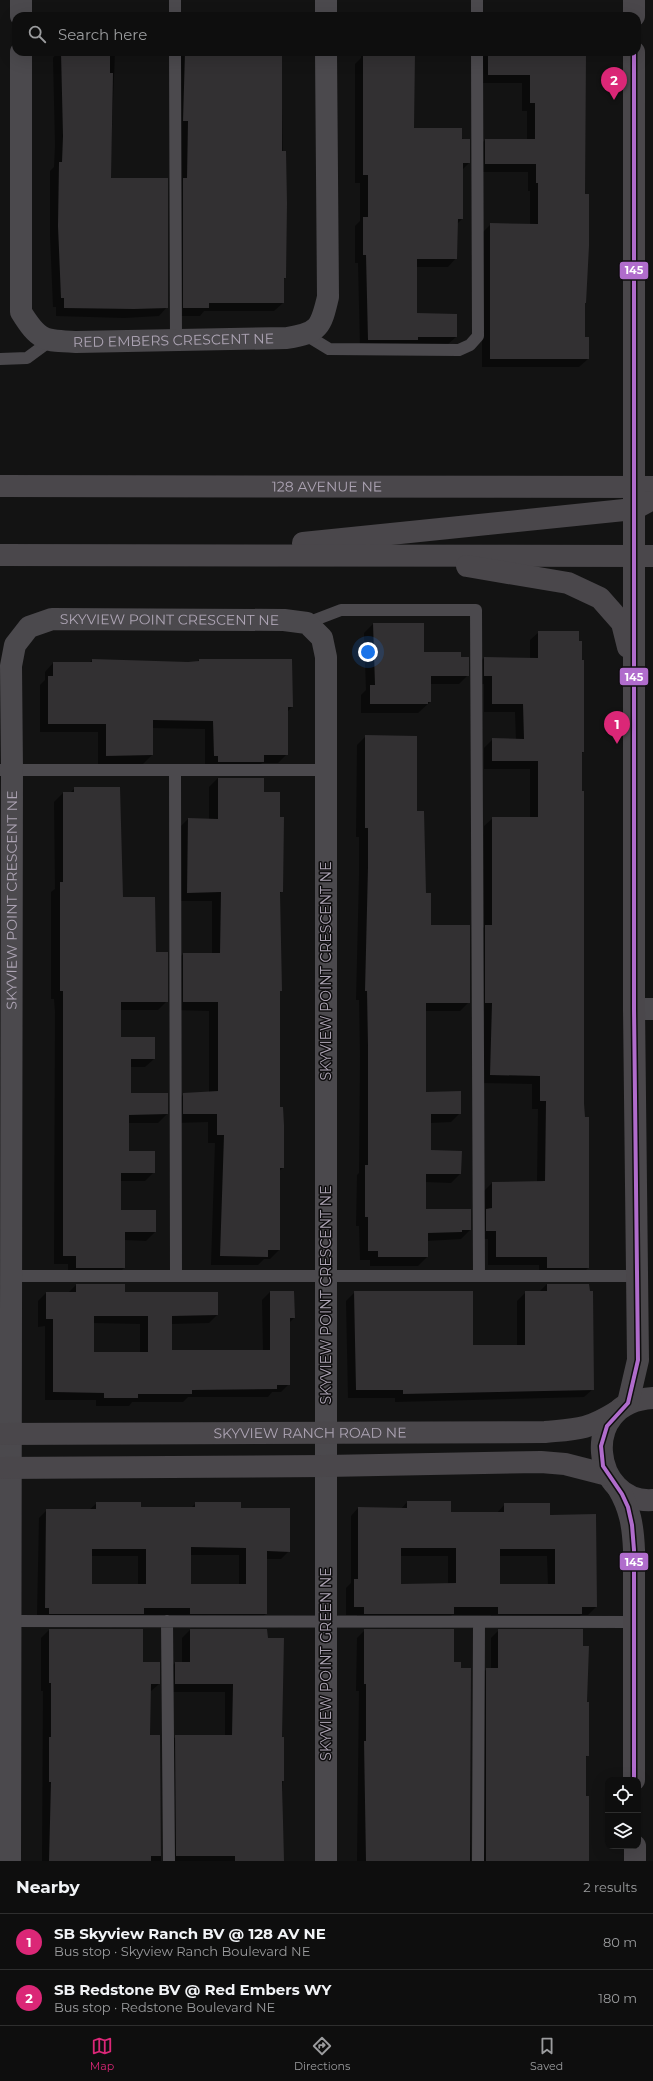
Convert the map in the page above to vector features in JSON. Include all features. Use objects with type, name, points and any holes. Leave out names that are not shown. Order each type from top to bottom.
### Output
[{"type":"street","points":[[21,0],[21,12]]},
{"type":"street","points":[[326,0],[326,12]]},
{"type":"street","points":[[634,0],[634,12]]},
{"type":"street","points":[[21,56],[21,312],[32,330],[50,341]]},
{"type":"street","points":[[306,335],[322,322],[328,297],[326,56]]},
{"type":"street","points":[[634,56],[644,487],[634,509],[644,556],[634,669],[644,1009],[636,1276],[638,1360],[622,1408],[606,1426],[601,1442],[602,1459],[613,1481],[626,1500],[632,1519],[634,1550],[634,1777]]},
{"type":"street","name":"RED EMBERS CRESCENT NE","points":[[50,341],[176,341],[287,338],[306,335]]},
{"type":"street","name":"128 AVENUE NE","points":[[0,486],[644,487]]},
{"type":"street","points":[[203,555],[293,544],[634,509],[653,498]]},
{"type":"street","points":[[0,555],[644,556],[653,546]]},
{"type":"street","points":[[407,555],[568,583],[600,598],[622,623],[634,669]]},
{"type":"street","name":"SKYVIEW POINT CRESCENT NE","points":[[10,1861],[10,1621],[6,1434],[11,1276],[6,770],[11,666],[15,645],[29,627],[52,619],[284,620],[307,623],[322,638],[326,657],[326,1466]]},
{"type":"street","name":"SKYVIEW RANCH ROAD NE","points":[[6,1434],[571,1431],[597,1424],[622,1408],[642,1398],[653,1398]]},
{"type":"street","points":[[6,1468],[326,1466],[541,1462],[564,1464],[613,1481],[633,1497],[653,1500]]},
{"type":"street","name":"SKYVIEW POINT GREEN NE","points":[[326,1466],[326,1861]]},
{"type":"street","points":[[635,1849],[635,1861]]},
{"type":"lane","points":[[175,0],[175,12]]},
{"type":"lane","points":[[478,0],[478,12]]},
{"type":"lane","points":[[175,56],[176,341]]},
{"type":"lane","points":[[306,335],[329,349],[452,350],[459,350],[470,346],[478,336],[478,56]]},
{"type":"lane","points":[[0,359],[27,358],[50,341]]},
{"type":"lane","points":[[307,623],[341,610],[476,610],[479,1276]]},
{"type":"lane","points":[[6,770],[326,770]]},
{"type":"lane","points":[[175,770],[176,1276]]},
{"type":"lane","points":[[11,1276],[636,1276]]},
{"type":"lane","points":[[10,1621],[634,1622]]},
{"type":"lane","points":[[167,1621],[170,1861]]},
{"type":"lane","points":[[478,1861],[479,1622]]},
{"type":"building","points":[[61,56],[110,56],[110,73],[113,73],[111,178],[168,178],[168,308],[64,308],[64,298],[61,298],[58,226],[59,162],[62,162],[63,136]]},
{"type":"building","points":[[185,56],[282,56],[282,151],[286,151],[287,203],[286,278],[284,278],[284,303],[209,303],[209,308],[183,308],[183,178],[187,178],[188,121],[183,121]]},
{"type":"building","points":[[363,56],[415,56],[414,128],[462,128],[462,139],[470,139],[470,163],[463,163],[463,219],[458,219],[457,259],[417,259],[417,313],[457,314],[457,337],[418,337],[418,340],[368,340],[366,255],[363,255],[363,217],[368,217],[368,175],[363,175]]},
{"type":"building","points":[[488,56],[586,56],[585,194],[589,194],[589,246],[585,303],[585,337],[589,337],[589,359],[490,359],[490,223],[538,224],[538,183],[536,183],[536,164],[485,164],[485,139],[535,139],[535,103],[530,103],[530,75],[488,75]]},
{"type":"building","points":[[373,623],[424,623],[424,652],[461,652],[461,657],[469,657],[469,676],[431,676],[431,702],[428,702],[428,704],[370,704],[370,685],[375,685]]},
{"type":"building","points":[[538,631],[579,631],[579,641],[582,641],[582,660],[584,660],[584,752],[582,752],[582,791],[584,791],[584,1103],[585,1117],[589,1117],[589,1268],[547,1268],[547,1257],[496,1257],[496,1231],[486,1231],[486,1209],[492,1208],[492,1182],[545,1181],[546,1101],[540,1101],[540,1076],[490,1075],[492,1003],[485,1003],[485,925],[492,925],[492,817],[538,817],[538,761],[492,761],[492,738],[524,739],[523,704],[492,704],[492,676],[484,676],[484,657],[538,658]]},
{"type":"building","points":[[92,659],[188,662],[199,661],[199,659],[292,659],[293,707],[288,707],[288,755],[264,755],[264,762],[218,762],[218,756],[214,756],[213,721],[153,720],[153,755],[106,756],[106,724],[48,724],[48,676],[53,676],[53,662],[92,662]]},
{"type":"building","points":[[365,735],[417,736],[417,811],[424,811],[426,893],[431,893],[431,925],[470,925],[470,1003],[426,1003],[426,1092],[461,1091],[461,1114],[431,1114],[431,1150],[462,1151],[461,1174],[426,1174],[426,1209],[471,1209],[471,1230],[462,1230],[462,1232],[428,1233],[428,1257],[378,1257],[378,1251],[368,1251],[368,1217],[365,1217],[365,1165],[368,1165],[368,1046],[367,991],[365,991],[368,828],[365,828]]},
{"type":"building","points":[[218,778],[264,778],[264,792],[280,792],[280,817],[284,817],[283,892],[280,892],[282,991],[280,991],[280,1107],[283,1107],[284,1168],[280,1168],[280,1250],[268,1250],[268,1257],[220,1256],[224,1135],[217,1135],[217,1114],[183,1114],[183,1093],[218,1091],[218,1002],[183,1002],[183,953],[220,953],[221,892],[187,893],[188,818],[218,819]]},
{"type":"building","points":[[74,787],[120,787],[123,897],[155,897],[156,952],[168,952],[168,1002],[121,1002],[121,1037],[155,1037],[155,1059],[131,1059],[131,1093],[168,1093],[168,1114],[129,1115],[129,1151],[155,1151],[155,1173],[121,1173],[121,1210],[156,1210],[156,1232],[125,1232],[125,1268],[76,1268],[76,1256],[63,1256],[63,991],[60,991],[60,882],[63,882],[63,792],[74,792]]},
{"type":"building","points":[[76,1284],[125,1284],[125,1292],[218,1292],[218,1315],[172,1316],[172,1350],[270,1350],[270,1291],[294,1291],[295,1318],[290,1318],[290,1385],[277,1385],[277,1389],[192,1390],[192,1394],[138,1394],[138,1398],[104,1398],[104,1393],[53,1392],[53,1319],[46,1319],[46,1292],[76,1292]],"holes":[[[94,1316],[148,1316],[148,1352],[94,1352]]]},
{"type":"building","points":[[547,1284],[589,1284],[590,1291],[593,1291],[594,1390],[403,1394],[403,1390],[356,1390],[354,1291],[473,1291],[473,1345],[525,1345],[525,1291],[547,1291]]},
{"type":"building","points":[[407,1501],[451,1501],[451,1512],[504,1512],[504,1503],[550,1503],[550,1515],[596,1514],[597,1607],[582,1607],[582,1614],[498,1614],[498,1607],[454,1607],[454,1614],[364,1614],[364,1607],[354,1607],[354,1579],[358,1579],[358,1507],[407,1508]],"holes":[[[401,1548],[456,1548],[456,1583],[401,1584]],[[500,1549],[555,1549],[555,1584],[500,1584]]]},
{"type":"building","points":[[96,1502],[141,1502],[141,1507],[195,1507],[195,1502],[241,1502],[241,1508],[290,1508],[290,1552],[267,1551],[267,1614],[190,1614],[190,1608],[144,1608],[144,1614],[49,1614],[49,1608],[45,1608],[46,1509],[96,1509]],"holes":[[[191,1547],[246,1548],[246,1584],[191,1584]],[[92,1549],[146,1549],[146,1584],[92,1584]]]},
{"type":"building","points":[[49,1629],[143,1629],[143,1662],[160,1662],[160,1684],[151,1684],[150,1735],[160,1735],[161,1856],[151,1856],[151,1861],[49,1861],[51,1782],[49,1782],[49,1737],[51,1737],[51,1683],[49,1683]]},
{"type":"building","points":[[190,1629],[267,1629],[268,1638],[284,1638],[282,1737],[284,1737],[284,1781],[282,1781],[284,1861],[235,1861],[235,1856],[176,1856],[175,1735],[232,1735],[233,1684],[175,1684],[175,1662],[190,1662]]},
{"type":"building","points":[[364,1629],[454,1629],[454,1662],[461,1662],[461,1668],[471,1668],[470,1861],[366,1861],[364,1741],[366,1741],[366,1684],[364,1684]]},
{"type":"building","points":[[498,1629],[583,1629],[583,1646],[589,1646],[587,1702],[589,1702],[589,1756],[586,1756],[586,1796],[589,1796],[589,1861],[486,1861],[486,1668],[498,1668]]},
{"type":"transit line","name":"145","points":[[634,56],[634,1009],[638,1360],[628,1403],[607,1426],[601,1446],[603,1466],[622,1494],[628,1507],[632,1525],[634,1550],[634,1777]]},
{"type":"place","name":"SB Redstone BV @ Red Embers WY","points":[[614,100]]},
{"type":"place","name":"SB Skyview Ranch BV @ 128 AV NE","points":[[617,744]]}]
